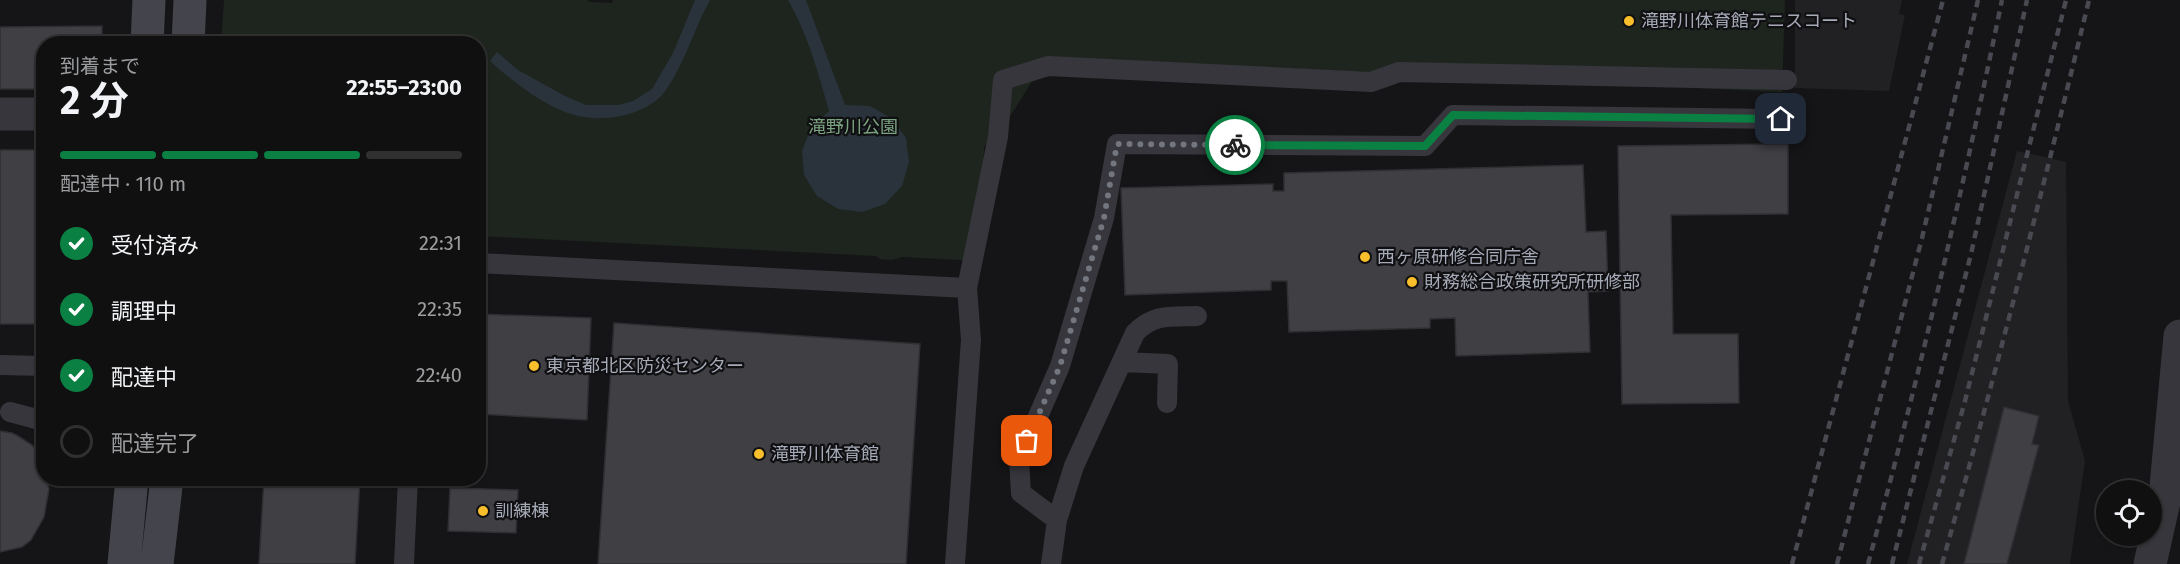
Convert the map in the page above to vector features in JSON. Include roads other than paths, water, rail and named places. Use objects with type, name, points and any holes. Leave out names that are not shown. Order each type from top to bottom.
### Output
[{"type":"main road","points":[[147,36],[149,0]]},
{"type":"main road","points":[[188,36],[190,0]]},
{"type":"main road","points":[[124,564],[131,486]]},
{"type":"main road","points":[[157,564],[166,486]]},
{"type":"street","points":[[0,114],[36,114]]},
{"type":"street","points":[[2150,564],[2165,497],[2176,419],[2180,336]]},
{"type":"lane","points":[[955,564],[971,340],[967,288],[998,137],[1003,80],[1048,66],[1371,82],[1399,72],[1787,80]]},
{"type":"lane","points":[[1057,520],[1022,493],[1019,460],[1060,366],[1104,218],[1117,144],[1425,146],[1453,115],[1781,119]]},
{"type":"lane","points":[[486,263],[967,288]]},
{"type":"lane","points":[[1051,564],[1057,520],[1074,466],[1135,333],[1146,322],[1165,317],[1197,316]]},
{"type":"lane","points":[[1122,362],[1168,364],[1167,403]]},
{"type":"lane","points":[[0,365],[36,366]]},
{"type":"lane","points":[[10,412],[36,419]]},
{"type":"lane","points":[[404,564],[408,486]]},
{"type":"railway","points":[[1792,564],[1943,0]]},
{"type":"railway","points":[[1837,564],[1922,238],[1978,0]]},
{"type":"railway","points":[[1868,564],[1939,283],[2002,0]]},
{"type":"railway","points":[[1892,564],[1971,254],[2027,0]]},
{"type":"railway","points":[[1919,564],[1965,401],[2066,0]]},
{"type":"railway","points":[[1942,564],[2018,283],[2089,0]]},
{"type":"place","name":"滝野川体育館テニスコート","points":[[1629,21]]},
{"type":"place","name":"西ヶ原研修合同庁舎","points":[[1365,257]]},
{"type":"place","name":"財務総合政策研究所研修部","points":[[1412,282]]},
{"type":"place","name":"東京都北区防災センター","points":[[534,366]]},
{"type":"place","name":"滝野川体育館","points":[[759,454]]},
{"type":"place","name":"訓練棟","points":[[483,511]]},
{"type":"park label","name":"滝野川公園","points":[[853,127]]}]
